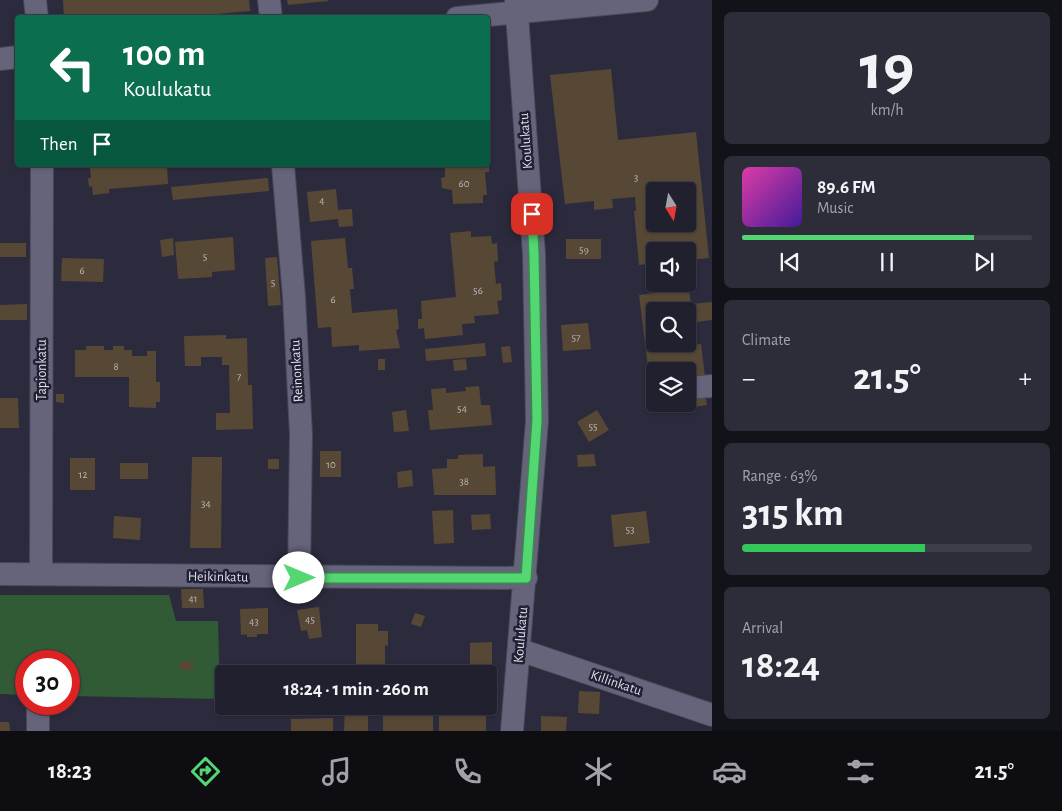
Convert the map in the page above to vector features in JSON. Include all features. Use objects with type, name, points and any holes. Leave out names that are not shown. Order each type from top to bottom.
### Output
[{"type":"street","points":[[35,0],[37,15]]},
{"type":"street","points":[[269,0],[270,15]]},
{"type":"street","points":[[472,15],[517,6],[647,0]]},
{"type":"street","name":"Koulukatu","points":[[512,731],[526,578],[537,420],[535,273],[517,6]]},
{"type":"street","points":[[0,59],[15,57]]},
{"type":"street","name":"Tapionkatu","points":[[41,574],[42,167]]},
{"type":"street","name":"Reinonkatu","points":[[283,167],[294,297],[301,435],[299,578]]},
{"type":"street","points":[[696,387],[712,386]]},
{"type":"street","name":"Heikinkatu","points":[[0,574],[299,578],[526,578]]},
{"type":"street","name":"Killinkatu","points":[[520,650],[712,715]]},
{"type":"street","points":[[38,715],[38,731]]},
{"type":"green space","points":[[0,595],[169,595],[176,621],[218,621],[219,665],[215,665],[215,699],[80,696],[80,650],[15,650],[15,695],[0,694]]},
{"type":"building","points":[[63,0],[249,0],[250,11],[208,15],[64,15]]},
{"type":"building","points":[[287,0],[328,0],[328,1],[288,5]]},
{"type":"building","points":[[611,69],[618,140],[696,132],[709,258],[696,259],[696,242],[646,242],[646,264],[639,265],[634,211],[636,211],[635,197],[612,199],[613,208],[594,210],[594,201],[565,204],[550,75]]},
{"type":"building","points":[[167,167],[168,184],[109,189],[109,193],[93,195],[92,186],[89,187],[88,178],[91,178],[90,168]]},
{"type":"building","points":[[445,167],[489,167],[489,172],[485,172],[487,195],[483,195],[483,203],[453,204],[452,190],[442,188],[441,178],[445,177]]},
{"type":"building","points":[[268,178],[269,191],[173,200],[171,187]]},
{"type":"building","points":[[336,189],[338,210],[352,209],[353,226],[339,227],[338,219],[310,222],[307,192]]},
{"type":"building","points":[[471,231],[471,237],[491,236],[492,244],[497,243],[498,261],[494,262],[496,284],[501,283],[502,300],[497,301],[499,314],[474,316],[475,323],[462,324],[463,335],[425,339],[424,328],[418,329],[418,319],[422,319],[421,301],[456,297],[450,233]]},
{"type":"building","points":[[233,237],[235,270],[212,272],[212,277],[178,279],[175,242]]},
{"type":"building","points":[[173,238],[174,255],[162,257],[160,240]]},
{"type":"building","points":[[345,238],[348,268],[352,268],[354,289],[350,289],[352,313],[397,309],[399,329],[396,330],[400,348],[359,351],[359,345],[332,347],[331,327],[318,328],[311,241]]},
{"type":"building","points":[[566,239],[601,239],[601,259],[566,259]]},
{"type":"building","points":[[0,243],[26,243],[26,257],[0,257]]},
{"type":"building","points":[[277,257],[281,305],[268,306],[265,258]]},
{"type":"building","points":[[62,258],[104,259],[103,282],[61,281]]},
{"type":"building","points":[[664,292],[689,292],[691,302],[646,302],[646,352],[639,295]]},
{"type":"building","points":[[712,302],[712,320],[696,322],[696,304]]},
{"type":"building","points":[[27,304],[27,320],[0,320],[0,305]]},
{"type":"building","points":[[588,323],[591,349],[563,351],[561,325]]},
{"type":"building","points":[[226,335],[226,339],[247,338],[248,385],[252,385],[253,429],[216,430],[216,413],[230,413],[229,365],[222,365],[222,357],[201,357],[201,366],[185,366],[184,336]]},
{"type":"building","points":[[485,343],[486,356],[426,361],[425,349]]},
{"type":"building","points":[[701,344],[705,377],[696,378],[696,362],[647,362],[646,352],[696,352],[696,345]]},
{"type":"building","points":[[86,346],[104,346],[104,350],[113,350],[113,346],[124,346],[124,350],[132,350],[132,356],[147,356],[147,351],[156,351],[156,382],[160,382],[160,402],[156,402],[156,408],[129,407],[129,377],[75,377],[75,350],[86,350]]},
{"type":"building","points":[[510,346],[512,362],[503,363],[501,347]]},
{"type":"building","points":[[378,359],[385,359],[385,370],[378,370]]},
{"type":"building","points":[[466,359],[467,370],[454,371],[453,360]]},
{"type":"building","points":[[479,386],[481,405],[490,405],[492,425],[430,430],[428,410],[433,410],[431,389],[446,388],[446,393],[466,391],[465,387]]},
{"type":"building","points":[[56,394],[64,394],[64,403],[56,402]]},
{"type":"building","points":[[705,394],[707,405],[696,407],[696,395]]},
{"type":"building","points":[[0,398],[18,398],[19,428],[0,428]]},
{"type":"building","points":[[406,410],[409,431],[394,432],[392,412]]},
{"type":"building","points":[[597,410],[609,430],[589,442],[577,422]]},
{"type":"building","points":[[320,451],[341,451],[341,477],[320,477]]},
{"type":"building","points":[[483,454],[483,467],[495,466],[496,495],[434,495],[432,469],[447,468],[447,459],[458,459],[458,455]]},
{"type":"building","points":[[594,454],[596,466],[578,467],[577,455]]},
{"type":"building","points":[[192,457],[222,457],[221,548],[190,548]]},
{"type":"building","points":[[70,458],[95,458],[95,490],[70,490]]},
{"type":"building","points":[[268,459],[279,459],[279,469],[268,469]]},
{"type":"building","points":[[120,463],[148,463],[148,479],[120,479]]},
{"type":"building","points":[[412,470],[413,486],[398,488],[397,472]]},
{"type":"building","points":[[453,510],[454,543],[434,544],[432,511]]},
{"type":"building","points":[[646,511],[650,543],[614,547],[611,515]]},
{"type":"building","points":[[490,514],[491,529],[472,530],[471,515]]},
{"type":"building","points":[[114,516],[141,518],[140,540],[113,538]]},
{"type":"building","points":[[181,589],[203,589],[204,608],[182,608]]},
{"type":"building","points":[[319,607],[322,637],[309,639],[307,630],[301,631],[297,610]]},
{"type":"building","points":[[268,608],[268,634],[257,634],[257,637],[247,637],[247,634],[241,635],[240,609]]},
{"type":"building","points":[[415,613],[425,616],[421,627],[411,624]]},
{"type":"building","points":[[356,624],[378,624],[378,631],[388,631],[388,646],[385,645],[385,665],[356,665]]},
{"type":"building","points":[[492,642],[492,665],[470,665],[470,643]]},
{"type":"building","points":[[180,661],[193,661],[193,670],[180,670]]},
{"type":"building","points":[[579,691],[600,692],[599,714],[578,713]]},
{"type":"building","points":[[345,715],[368,715],[368,731],[344,731]]},
{"type":"building","points":[[383,716],[433,716],[433,731],[383,731]]},
{"type":"building","points":[[439,716],[486,716],[486,731],[439,731]]},
{"type":"building","points":[[541,716],[567,717],[566,731],[541,731]]},
{"type":"building","points":[[333,718],[333,731],[291,731],[291,719]]},
{"type":"building","points":[[0,722],[9,722],[10,731],[0,731]]},
{"type":"route","points":[[299,578],[526,578],[537,420],[532,214]]}]
